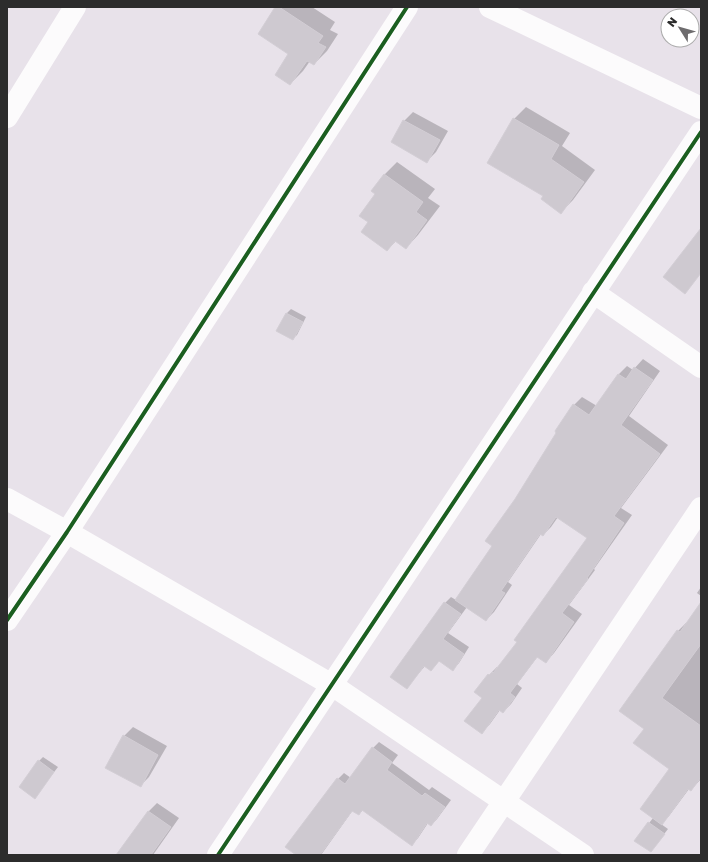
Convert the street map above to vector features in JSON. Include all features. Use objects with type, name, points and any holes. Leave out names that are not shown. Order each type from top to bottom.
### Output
[{"type":"street","points":[[7,118],[75,7]]},
{"type":"street","points":[[7,620],[67,532],[406,7]]},
{"type":"street","points":[[490,7],[701,108]]},
{"type":"street","points":[[218,855],[701,132]]},
{"type":"street","points":[[593,292],[701,367]]},
{"type":"street","points":[[7,499],[332,685],[582,855]]},
{"type":"street","points":[[468,855],[701,508]]},
{"type":"building","points":[[275,7],[279,7],[323,36],[318,43],[326,47],[314,65],[307,61],[290,85],[275,75],[288,54],[258,34]]},
{"type":"building","points":[[513,118],[559,145],[551,159],[584,182],[561,214],[541,199],[543,196],[487,163]]},
{"type":"building","points":[[403,120],[440,140],[427,163],[391,142]]},
{"type":"building","points":[[384,174],[423,202],[416,212],[427,220],[406,249],[395,241],[387,251],[361,232],[368,222],[359,216],[375,194],[371,191]]},
{"type":"building","points":[[701,228],[701,273],[685,294],[663,277]]},
{"type":"building","points":[[286,313],[303,322],[293,340],[276,331]]},
{"type":"building","points":[[634,367],[653,380],[621,425],[660,454],[614,516],[624,523],[587,578],[588,579],[562,613],[574,622],[546,663],[537,657],[510,693],[515,697],[503,713],[499,710],[482,734],[464,721],[482,698],[474,692],[488,674],[493,673],[517,642],[514,640],[587,538],[556,517],[543,536],[540,534],[501,591],[505,593],[486,621],[455,600],[492,546],[485,541],[515,499],[556,433],[555,431],[573,404],[589,415],[618,374],[626,379]]},
{"type":"building","points":[[444,602],[461,614],[443,639],[464,654],[453,671],[439,661],[431,671],[424,666],[407,689],[390,677]]},
{"type":"building","points":[[701,602],[701,644],[662,698],[701,726],[701,777],[691,791],[688,789],[662,825],[640,809],[669,769],[633,743],[644,729],[619,711],[677,630],[680,632]]},
{"type":"building","points":[[123,735],[158,755],[141,787],[105,768]]},
{"type":"building","points":[[372,747],[392,762],[387,770],[422,796],[425,793],[445,807],[431,826],[427,823],[412,846],[362,810],[359,815],[352,811],[320,855],[296,855],[285,847],[337,778],[345,784]]},
{"type":"building","points":[[38,760],[54,772],[35,799],[19,787]]},
{"type":"building","points":[[148,811],[171,827],[151,855],[116,855]]},
{"type":"building","points":[[648,822],[665,834],[651,852],[634,841]]},
{"type":"cycle path","points":[[7,620],[67,532],[407,7]]},
{"type":"cycle path","points":[[218,855],[701,132]]}]
